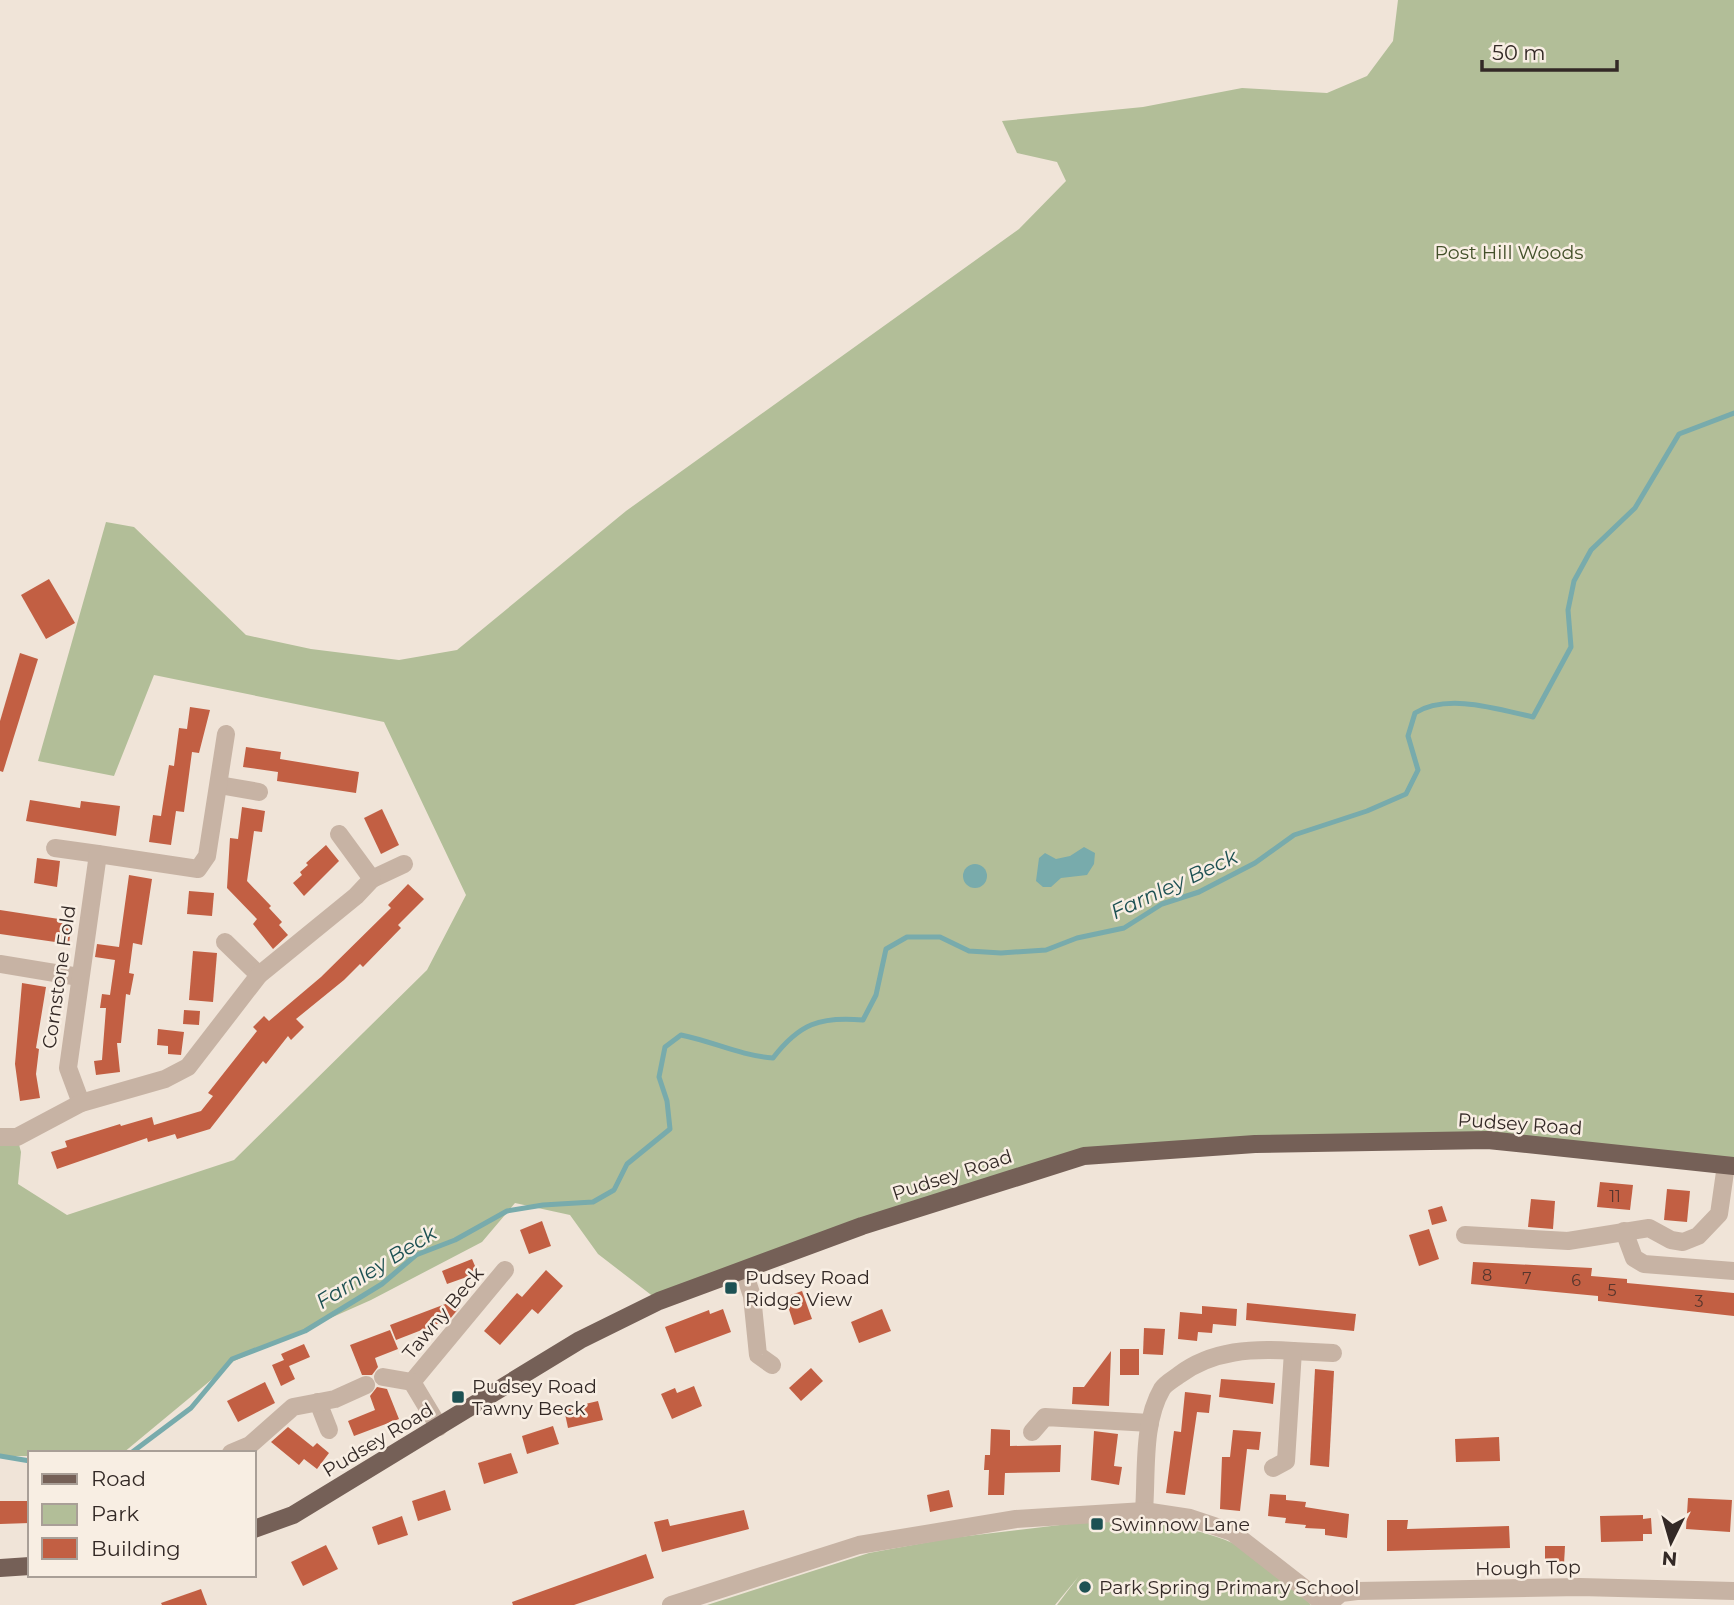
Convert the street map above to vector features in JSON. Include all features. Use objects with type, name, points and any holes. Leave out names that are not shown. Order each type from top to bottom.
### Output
[{"type":"main road","name":"Pudsey Road","points":[[256,1528],[293,1515],[580,1340],[659,1301],[744,1272],[862,1226],[1084,1156],[1255,1143],[1488,1140],[1730,1166]]},
{"type":"main road","points":[[0,1568],[28,1566]]},
{"type":"street","points":[[55,848],[198,869],[207,856],[226,734]]},
{"type":"street","points":[[219,785],[259,792]]},
{"type":"street","points":[[339,834],[372,879]]},
{"type":"street","name":"Cornstone Fold","points":[[81,1103],[68,1069],[98,854]]},
{"type":"street","points":[[0,1136],[17,1137],[81,1103],[164,1079],[188,1067],[258,975],[356,896],[372,879],[404,864]]},
{"type":"street","points":[[225,942],[258,975]]},
{"type":"street","points":[[0,964],[79,977]]},
{"type":"street","points":[[1465,1235],[1568,1241],[1648,1228],[1671,1240],[1683,1241],[1698,1236],[1719,1214],[1730,1166]]},
{"type":"street","points":[[1624,1231],[1634,1258],[1644,1264],[1734,1271]]},
{"type":"street","name":"Tawny Beck","points":[[412,1382],[505,1269]]},
{"type":"street","points":[[744,1272],[752,1296],[758,1355],[772,1365]]},
{"type":"street","points":[[1144,1511],[1150,1423],[1163,1387],[1190,1366],[1226,1353],[1258,1349],[1333,1353]]},
{"type":"street","points":[[1273,1468],[1286,1461],[1293,1352]]},
{"type":"street","name":"Tawny Beck","points":[[383,1377],[412,1382],[439,1427]]},
{"type":"street","points":[[236,1451],[250,1445],[293,1407],[335,1399],[366,1385]]},
{"type":"street","points":[[318,1402],[329,1430]]},
{"type":"street","points":[[1032,1432],[1045,1418],[1150,1423]]},
{"type":"street","points":[[671,1605],[859,1545],[1016,1519],[1144,1511],[1190,1518],[1232,1532],[1326,1605]]},
{"type":"street","name":"Hough Top","points":[[1326,1605],[1341,1593],[1357,1591],[1580,1596],[1734,1591]]},
{"type":"green space","name":"Post Hill Woods","points":[[1398,0],[1734,0],[1734,1166],[1488,1140],[1084,1156],[659,1301],[598,1254],[570,1215],[515,1203],[482,1242],[371,1300],[234,1361],[125,1451],[28,1451],[28,1456],[0,1456],[0,1137],[17,1137],[21,1152],[18,1184],[67,1215],[234,1160],[427,970],[466,895],[384,722],[154,675],[114,776],[38,761],[106,522],[134,527],[246,635],[311,649],[399,660],[457,650],[626,511],[1019,229],[1066,181],[1057,162],[1017,153],[1002,121],[1143,107],[1242,88],[1327,93],[1367,76],[1393,41]]},
{"type":"green space","points":[[1102,1520],[1162,1525],[1217,1537],[1267,1562],[1311,1605],[1057,1605],[1079,1576],[1055,1605],[707,1605],[869,1553],[951,1538]]},
{"type":"water","points":[[1084,847],[1095,853],[1094,864],[1087,875],[1061,878],[1051,887],[1043,887],[1036,881],[1039,858],[1045,853],[1056,859],[1070,856]]},
{"type":"water","points":[[975,864],[984,867],[987,876],[984,885],[975,888],[966,885],[963,876],[966,867]]},
{"type":"building","points":[[49,579],[75,623],[46,639],[21,595]]},
{"type":"building","points":[[20,653],[38,659],[3,772],[0,771],[0,721]]},
{"type":"building","points":[[190,707],[210,710],[199,753],[192,752],[184,812],[176,811],[171,845],[149,842],[153,815],[161,816],[169,765],[174,766],[179,728],[187,729]]},
{"type":"building","points":[[246,747],[281,752],[280,759],[359,772],[356,793],[277,781],[278,772],[243,767]]},
{"type":"building","points":[[30,800],[80,808],[81,801],[120,806],[116,836],[26,821]]},
{"type":"building","points":[[242,807],[265,811],[262,832],[254,831],[247,881],[271,906],[269,908],[282,922],[279,925],[288,935],[273,949],[253,924],[257,919],[227,888],[230,838],[238,839]]},
{"type":"building","points":[[382,809],[399,845],[381,854],[364,818]]},
{"type":"building","points":[[326,845],[339,861],[304,896],[293,883],[302,875],[300,872],[308,865],[306,863]]},
{"type":"building","points":[[37,858],[60,861],[57,887],[34,883]]},
{"type":"building","points":[[129,875],[152,879],[142,945],[133,943],[129,973],[134,974],[130,995],[126,994],[121,1043],[117,1043],[120,1072],[96,1075],[94,1061],[102,1060],[106,1008],[100,1008],[102,994],[110,995],[115,960],[95,957],[97,944],[119,947]]},
{"type":"building","points":[[408,884],[424,899],[398,925],[401,928],[363,967],[360,964],[296,1019],[304,1027],[291,1040],[288,1036],[266,1064],[263,1061],[210,1129],[177,1139],[175,1134],[148,1142],[147,1138],[57,1169],[51,1152],[67,1147],[65,1141],[120,1124],[121,1126],[152,1117],[154,1125],[201,1111],[213,1096],[208,1093],[257,1031],[253,1027],[264,1016],[269,1021],[321,977],[391,908],[388,905]]},
{"type":"building","points":[[189,891],[214,893],[212,916],[187,914]]},
{"type":"building","points":[[0,910],[72,921],[69,944],[0,934]]},
{"type":"building","points":[[193,951],[217,953],[213,1002],[189,1000]]},
{"type":"building","points":[[22,983],[46,987],[36,1048],[39,1049],[36,1074],[40,1098],[20,1101],[15,1064]]},
{"type":"building","points":[[184,1010],[200,1011],[199,1025],[183,1024]]},
{"type":"building","points":[[158,1029],[184,1032],[181,1055],[168,1054],[168,1046],[157,1045]]},
{"type":"building","points":[[1600,1182],[1633,1185],[1630,1210],[1597,1207]]},
{"type":"building","points":[[1667,1189],[1690,1191],[1687,1222],[1664,1220]]},
{"type":"building","points":[[1531,1199],[1555,1201],[1553,1229],[1528,1227]]},
{"type":"building","points":[[1442,1206],[1447,1221],[1432,1225],[1428,1210]]},
{"type":"building","points":[[542,1221],[551,1246],[529,1254],[520,1230]]},
{"type":"building","points":[[1429,1229],[1439,1259],[1419,1266],[1409,1235]]},
{"type":"building","points":[[472,1259],[478,1273],[447,1284],[442,1271]]},
{"type":"building","points":[[1473,1262],[1592,1268],[1591,1276],[1627,1279],[1627,1283],[1734,1293],[1734,1316],[1598,1301],[1598,1296],[1471,1284]]},
{"type":"building","points":[[546,1270],[563,1286],[538,1314],[532,1309],[500,1345],[484,1331],[517,1293],[522,1297]]},
{"type":"building","points":[[802,1291],[812,1319],[794,1325],[785,1297]]},
{"type":"building","points":[[456,1300],[459,1308],[450,1319],[396,1340],[390,1325]]},
{"type":"building","points":[[1247,1303],[1356,1314],[1354,1331],[1246,1320]]},
{"type":"building","points":[[1202,1306],[1237,1309],[1236,1326],[1213,1324],[1212,1333],[1198,1332],[1197,1341],[1178,1339],[1180,1312],[1202,1314]]},
{"type":"building","points":[[723,1309],[731,1332],[675,1353],[665,1327],[709,1310],[710,1314]]},
{"type":"building","points":[[882,1309],[891,1331],[859,1343],[851,1322]]},
{"type":"building","points":[[1144,1328],[1165,1329],[1163,1355],[1143,1354]]},
{"type":"building","points":[[390,1330],[398,1349],[375,1358],[378,1367],[372,1375],[362,1375],[350,1345]]},
{"type":"building","points":[[304,1344],[310,1357],[289,1366],[295,1379],[281,1386],[272,1365],[284,1360],[281,1354]]},
{"type":"building","points":[[1120,1349],[1139,1349],[1139,1375],[1120,1375]]},
{"type":"building","points":[[1111,1351],[1109,1406],[1072,1404],[1073,1387],[1084,1387]]},
{"type":"building","points":[[811,1368],[823,1381],[801,1401],[789,1388]]},
{"type":"building","points":[[1315,1369],[1334,1371],[1329,1467],[1310,1465]]},
{"type":"building","points":[[1221,1379],[1275,1383],[1273,1404],[1219,1397]]},
{"type":"building","points":[[265,1382],[275,1403],[238,1422],[227,1401]]},
{"type":"building","points":[[694,1386],[702,1406],[672,1419],[661,1394],[675,1388],[677,1393]]},
{"type":"building","points":[[377,1387],[387,1389],[399,1419],[354,1436],[348,1421],[375,1410],[370,1396]]},
{"type":"building","points":[[1185,1392],[1211,1395],[1209,1413],[1197,1412],[1185,1495],[1166,1493],[1174,1431],[1181,1432]]},
{"type":"building","points":[[598,1401],[603,1420],[568,1428],[564,1409]]},
{"type":"building","points":[[553,1426],[559,1444],[527,1454],[522,1436]]},
{"type":"building","points":[[288,1427],[313,1447],[317,1443],[329,1453],[317,1469],[304,1459],[299,1465],[271,1442]]},
{"type":"building","points":[[991,1429],[1010,1430],[1010,1446],[1061,1445],[1060,1472],[1005,1473],[1004,1495],[988,1495],[989,1470],[984,1470],[985,1455],[990,1455]]},
{"type":"building","points":[[1233,1430],[1261,1432],[1259,1450],[1247,1449],[1240,1511],[1220,1509],[1222,1457],[1230,1457]]},
{"type":"building","points":[[1094,1431],[1118,1434],[1114,1466],[1122,1467],[1119,1485],[1091,1480]]},
{"type":"building","points":[[1499,1437],[1500,1461],[1456,1462],[1455,1439]]},
{"type":"building","points":[[511,1453],[518,1473],[484,1484],[478,1463]]},
{"type":"building","points":[[445,1490],[451,1510],[418,1521],[412,1501]]},
{"type":"building","points":[[949,1490],[953,1507],[930,1512],[927,1495]]},
{"type":"building","points":[[1270,1494],[1286,1495],[1286,1500],[1306,1502],[1305,1507],[1349,1514],[1347,1538],[1325,1535],[1325,1529],[1305,1528],[1306,1525],[1285,1523],[1286,1518],[1268,1516]]},
{"type":"building","points":[[1688,1498],[1732,1500],[1730,1532],[1686,1529]]},
{"type":"building","points":[[0,1501],[28,1501],[28,1523],[0,1524]]},
{"type":"building","points":[[744,1510],[749,1529],[662,1552],[654,1522],[668,1519],[670,1526]]},
{"type":"building","points":[[1643,1515],[1643,1519],[1651,1518],[1652,1534],[1643,1534],[1643,1541],[1601,1542],[1600,1516]]},
{"type":"building","points":[[402,1516],[408,1535],[378,1545],[372,1527]]},
{"type":"building","points":[[1387,1520],[1408,1520],[1407,1529],[1509,1526],[1510,1548],[1387,1551]]},
{"type":"building","points":[[326,1545],[338,1569],[303,1586],[291,1562]]},
{"type":"building","points":[[1545,1546],[1565,1546],[1564,1564],[1545,1564]]},
{"type":"building","points":[[646,1554],[654,1578],[574,1605],[513,1605],[512,1602]]},
{"type":"building","points":[[201,1589],[207,1605],[161,1603]]},
{"type":"waterway","name":"Farnley Beck","points":[[134,1451],[191,1408],[232,1359],[305,1331],[382,1284],[416,1255],[455,1240],[507,1211],[543,1205],[593,1202],[614,1190],[627,1164],[670,1129],[667,1101],[659,1077],[665,1047],[681,1035],[773,1058],[792,1037],[812,1025],[834,1019],[863,1020],[876,995],[886,949],[907,937],[940,937],[969,951],[1001,953],[1046,950],[1077,938],[1124,928],[1162,904],[1199,892],[1255,863],[1294,835],[1367,811],[1406,794],[1418,770],[1408,736],[1415,713],[1428,707],[1457,703],[1533,717],[1571,647],[1568,610],[1574,581],[1591,550],[1635,508],[1679,434],[1734,413]]},
{"type":"waterway","name":"Farnley Beck","points":[[0,1456],[28,1461]]},
{"type":"place","name":"Pudsey Road Ridge View","points":[[731,1288]]},
{"type":"place","name":"Pudsey Road Tawny Beck","points":[[458,1397]]},
{"type":"place","name":"Swinnow Lane","points":[[1097,1524]]},
{"type":"place","name":"Park Spring Primary School","points":[[1085,1587]]}]
